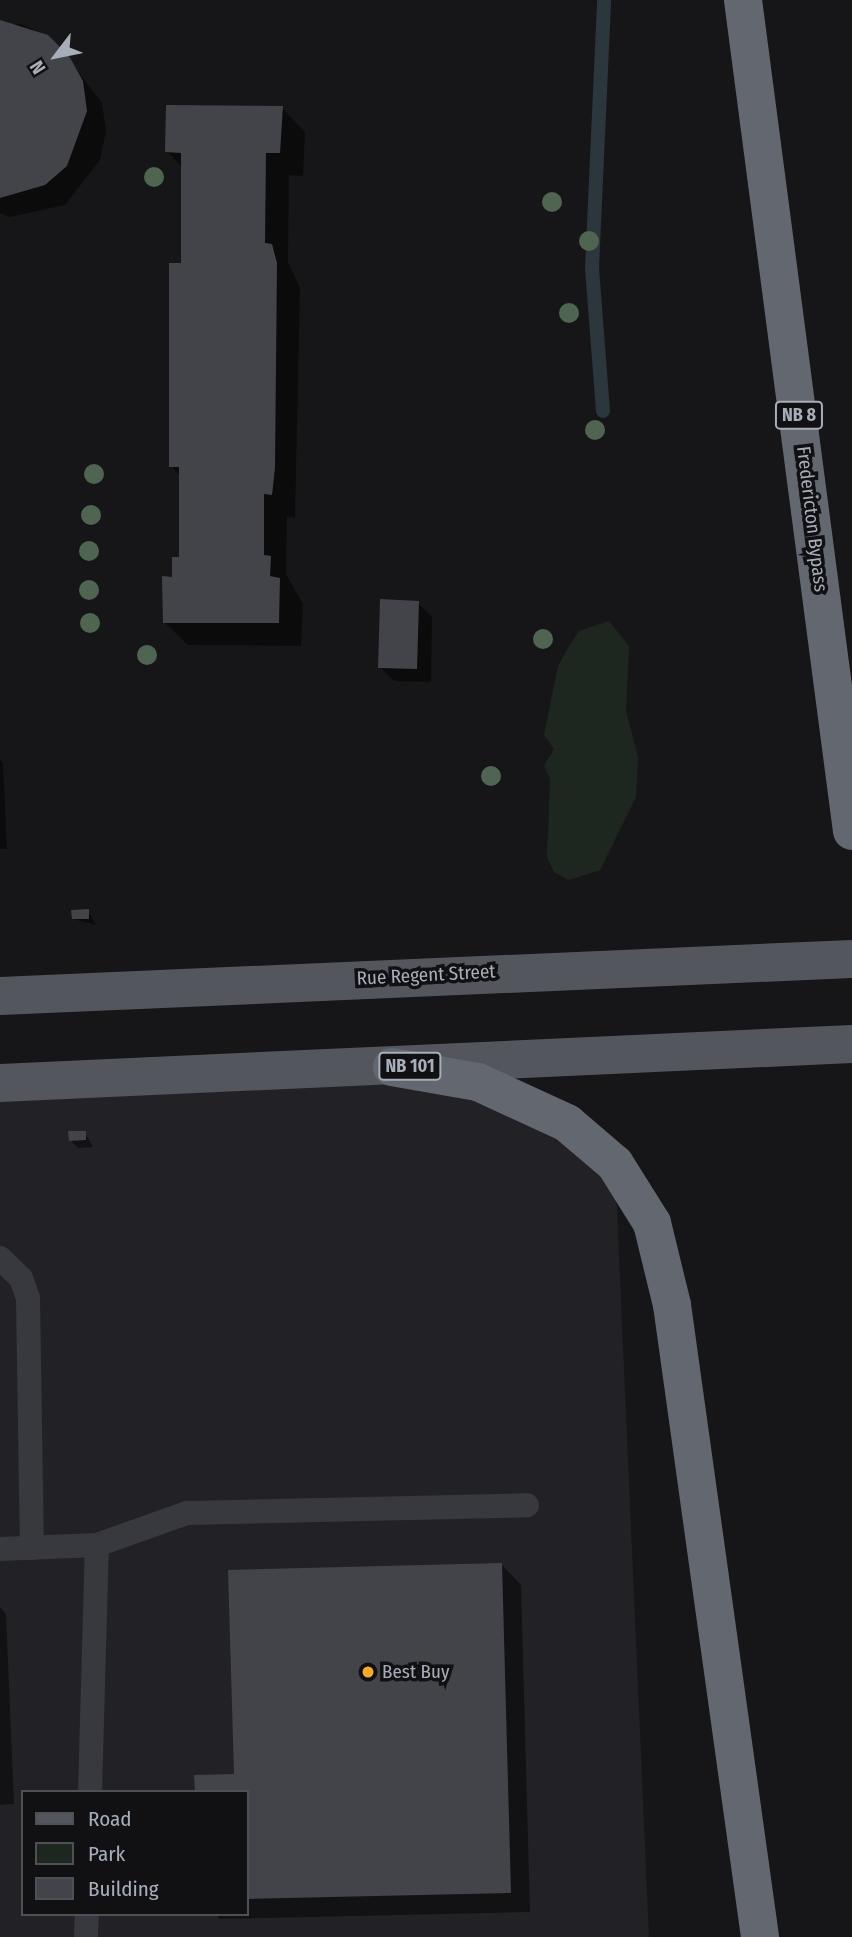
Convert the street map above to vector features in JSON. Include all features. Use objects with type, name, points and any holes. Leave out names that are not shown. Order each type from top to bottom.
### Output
[{"type":"highway","name":"Fredericton Bypass","points":[[743,0],[852,831]]},
{"type":"highway","points":[[392,1067],[478,1082],[567,1123],[615,1164],[652,1223],[672,1305],[760,1937]]},
{"type":"main road","name":"Rue Regent Street","points":[[0,996],[835,959]]},
{"type":"main road","name":"NB 101","points":[[0,1083],[836,1045]]},
{"type":"lane","points":[[0,1258],[21,1278],[28,1298],[32,1548]]},
{"type":"lane","points":[[0,1549],[97,1545],[187,1513],[527,1505]]},
{"type":"lane","points":[[90,1790],[97,1545]]},
{"type":"lane","points":[[86,1937],[87,1916]]},
{"type":"shaded area","points":[[478,1082],[615,1164],[649,1937],[0,1937],[0,1083]]},
{"type":"green space","points":[[609,621],[629,646],[626,711],[638,757],[636,797],[600,870],[569,880],[554,872],[547,857],[550,779],[544,766],[554,749],[544,735],[558,666],[569,646],[579,631]]},
{"type":"building","points":[[0,20],[48,35],[69,56],[83,81],[87,111],[67,166],[45,185],[0,198]]},
{"type":"building","points":[[166,105],[283,106],[280,153],[266,153],[265,243],[272,244],[277,263],[275,468],[272,495],[264,494],[264,555],[271,556],[270,576],[280,578],[279,623],[163,623],[162,576],[172,577],[172,557],[179,557],[179,467],[169,467],[169,263],[181,263],[181,153],[165,152]]},
{"type":"building","points":[[380,599],[419,601],[417,669],[378,668]]},
{"type":"building","points":[[89,909],[89,919],[72,919],[71,910]]},
{"type":"building","points":[[68,1131],[86,1131],[86,1140],[69,1141]]},
{"type":"building","name":"Best Buy","points":[[502,1563],[511,1893],[248,1899],[248,1790],[195,1790],[194,1775],[234,1774],[228,1570]]},
{"type":"waterway","points":[[603,411],[592,268],[604,0]]},
{"type":"place","name":"Best Buy","points":[[368,1672]]}]
